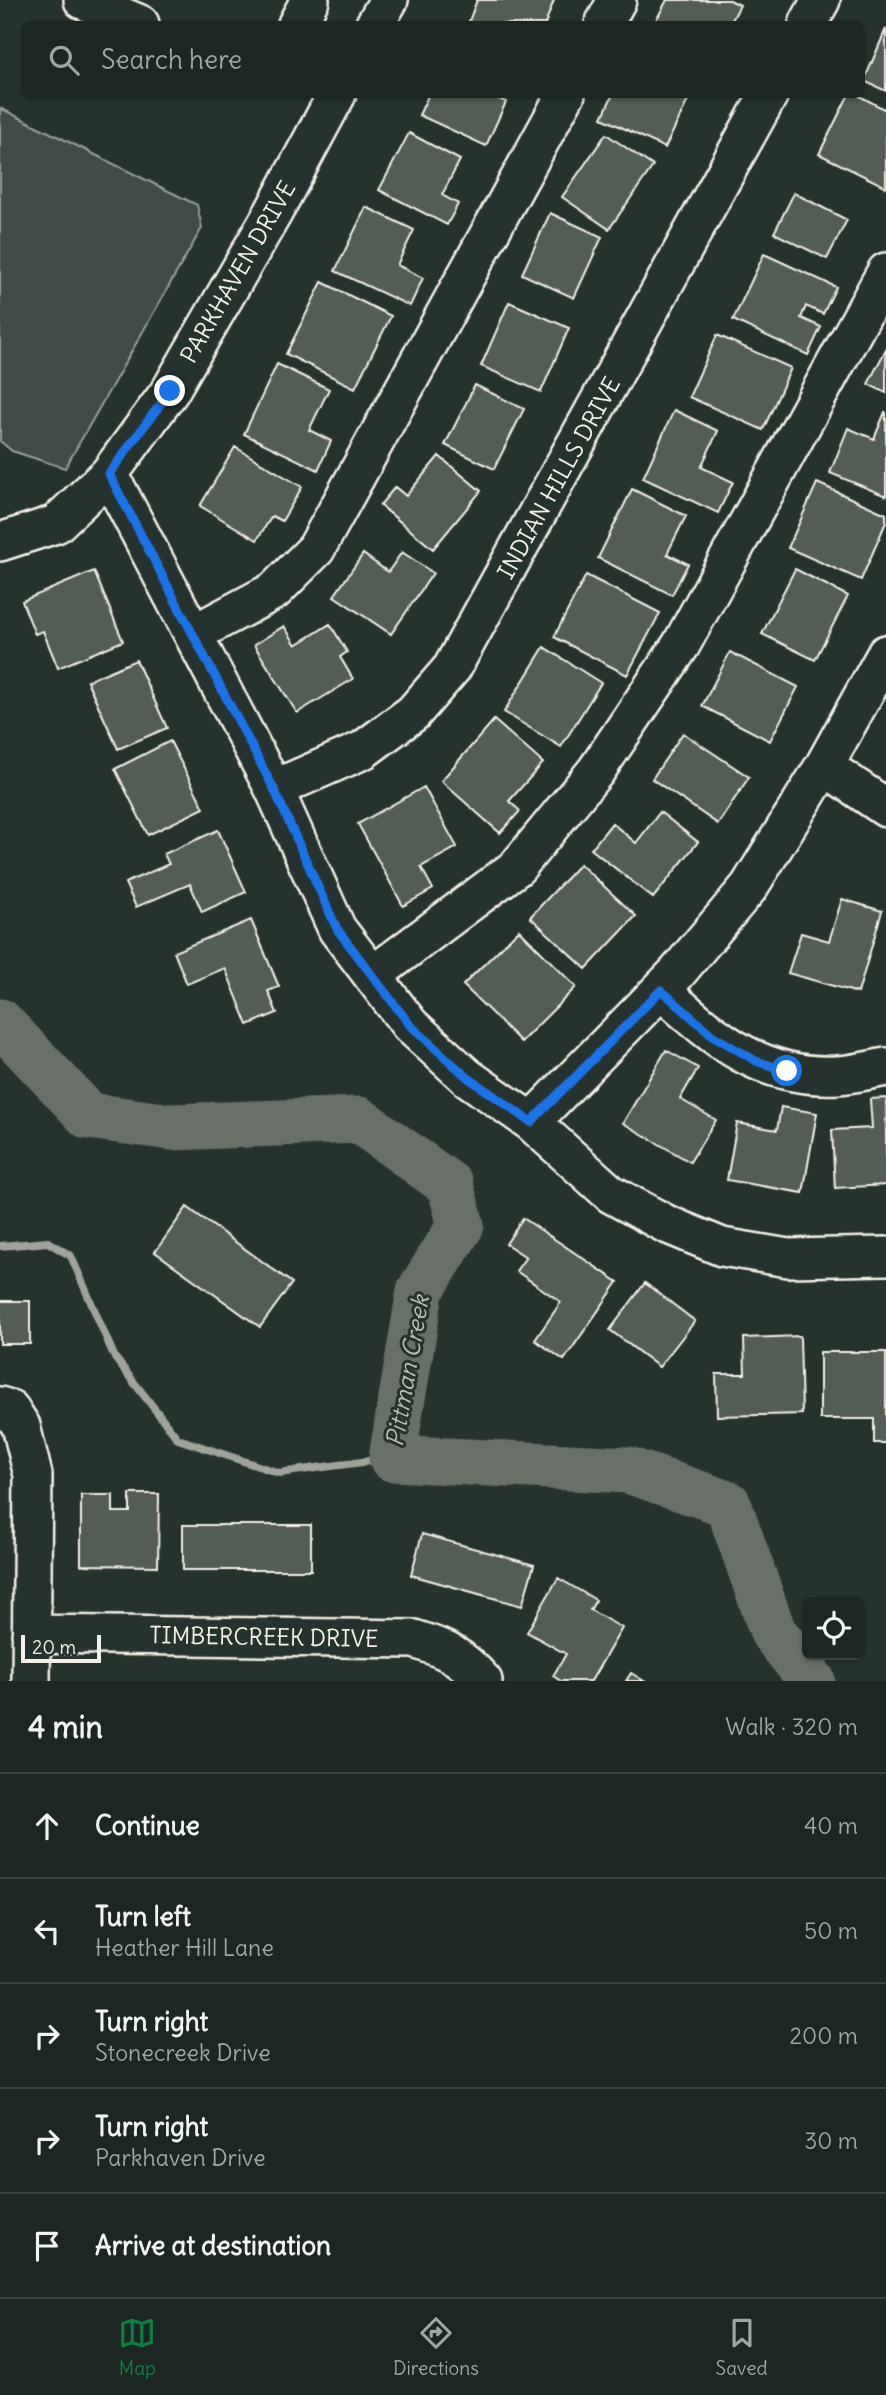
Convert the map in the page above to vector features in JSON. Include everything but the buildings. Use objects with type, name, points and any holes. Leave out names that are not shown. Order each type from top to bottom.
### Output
[{"type":"street","points":[[83,0],[133,21]]},
{"type":"street","points":[[299,21],[310,0]]},
{"type":"street","points":[[377,21],[389,0]]},
{"type":"street","points":[[606,21],[617,0]]},
{"type":"street","points":[[810,21],[821,0]]},
{"type":"street","name":"PARKHAVEN DRIVE","points":[[0,542],[56,523],[109,474],[170,391],[335,98]]},
{"type":"street","points":[[192,634],[274,591],[316,549],[564,98]]},
{"type":"street","name":"INDIAN HILLS DRIVE","points":[[274,789],[363,750],[413,713],[452,668],[767,98]]},
{"type":"street","points":[[373,975],[517,867],[596,771],[681,645],[886,272]]},
{"type":"street","points":[[109,474],[274,789],[337,929],[410,1025],[467,1077],[531,1122],[611,1194],[666,1224],[722,1247],[788,1258],[886,1256]]},
{"type":"street","points":[[531,1122],[661,990],[748,887],[824,766],[886,654]]},
{"type":"street","points":[[824,766],[886,808]]},
{"type":"street","points":[[661,990],[712,1035],[756,1061],[787,1071],[838,1075],[886,1067]]},
{"type":"street","points":[[0,1406],[10,1409],[21,1426],[33,1475],[31,1681]]},
{"type":"street","name":"TIMBERCREEK DRIVE","points":[[31,1634],[414,1639],[446,1649],[471,1667],[483,1681]]},
{"type":"shaded area","points":[[0,108],[197,205],[202,228],[65,468],[12,451],[0,441]]},
{"type":"waterway","name":"Pittman Creek","points":[[0,1022],[89,1116],[171,1127],[359,1120],[450,1185],[461,1225],[420,1291],[392,1458],[628,1470],[728,1504],[773,1632],[812,1681]]},
{"type":"waterway","points":[[0,1246],[48,1242],[71,1256],[115,1358],[178,1439],[279,1473],[392,1458]]},
{"type":"route","points":[[170,391],[109,474],[274,789],[337,929],[410,1025],[467,1077],[531,1122],[661,990],[712,1035],[756,1061],[787,1071]]}]
